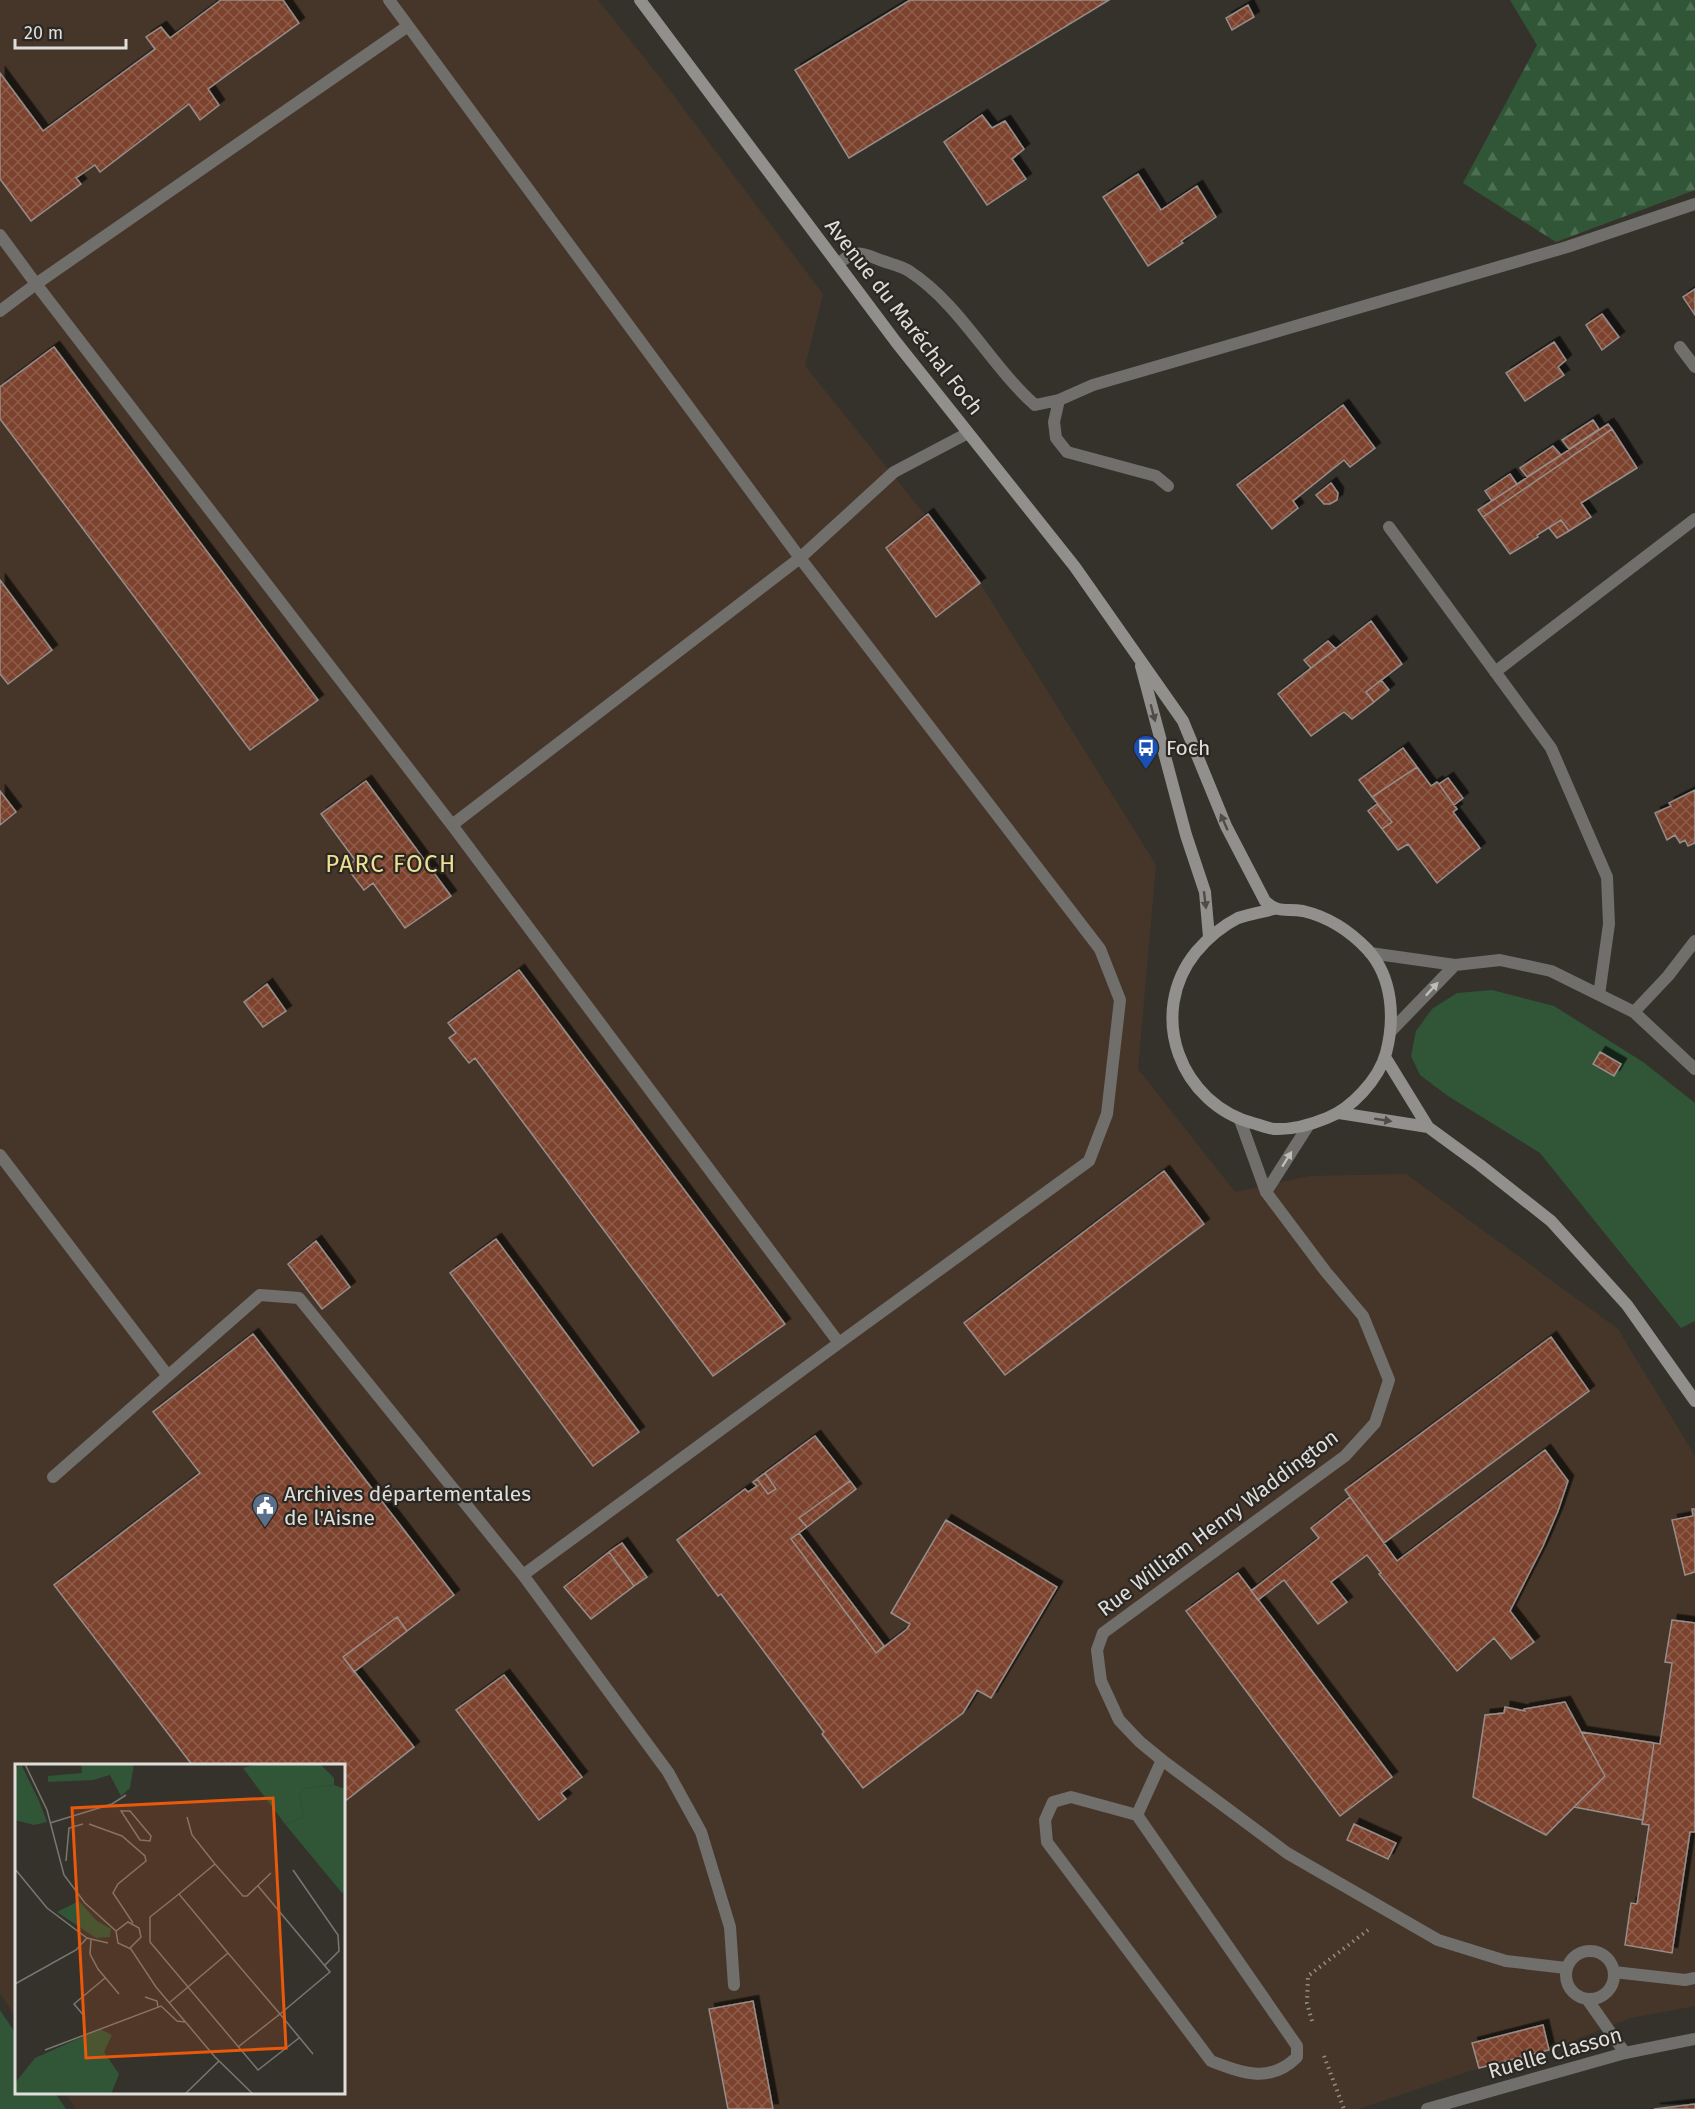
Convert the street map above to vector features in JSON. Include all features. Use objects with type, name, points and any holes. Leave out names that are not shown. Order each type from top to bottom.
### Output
[{"type":"main road","name":"Avenue du Maréchal Foch","points":[[640,0],[896,342],[1075,567],[1184,720],[1226,826],[1265,901],[1274,909]]},
{"type":"main road","points":[[1138,656],[1186,835],[1205,892],[1209,937]]},
{"type":"main road","points":[[1274,909],[1301,911],[1328,919],[1351,933],[1370,953],[1384,977],[1391,1004],[1391,1031],[1385,1057],[1366,1089],[1339,1113],[1308,1125],[1273,1129],[1240,1120],[1208,1100],[1186,1072],[1173,1037],[1173,1000],[1186,965],[1209,937],[1239,918],[1274,909]]},
{"type":"main road","points":[[1385,1057],[1428,1127],[1551,1221],[1627,1305],[1695,1401]]},
{"type":"main road","points":[[1339,1113],[1428,1127]]},
{"type":"street","points":[[389,0],[800,558],[1100,949],[1120,1000],[1107,1114],[1089,1161],[523,1575]]},
{"type":"street","points":[[0,311],[408,26]]},
{"type":"street","points":[[838,264],[850,254],[861,252],[908,270],[949,304],[1017,389],[1035,405],[1059,400],[1094,385],[1568,247],[1695,204]]},
{"type":"street","points":[[0,235],[452,825],[839,1343]]},
{"type":"street","points":[[1680,347],[1695,367]]},
{"type":"street","points":[[1059,400],[1054,422],[1056,438],[1067,452],[1156,476],[1168,486]]},
{"type":"street","points":[[452,825],[800,558],[894,472],[968,433]]},
{"type":"street","points":[[1495,672],[1695,519]]},
{"type":"street","points":[[1389,527],[1551,748],[1607,877],[1609,924],[1599,995]]},
{"type":"street","points":[[1634,1012],[1668,976],[1695,941]]},
{"type":"street","points":[[1370,953],[1455,965],[1500,960],[1551,971],[1634,1012],[1695,1069]]},
{"type":"street","points":[[1391,1031],[1455,965]]},
{"type":"street","name":"Rue William Henry Waddington","points":[[1240,1120],[1266,1192],[1326,1272],[1363,1316],[1389,1380],[1375,1423],[1345,1456],[1103,1633],[1097,1650],[1101,1681],[1119,1720],[1140,1742],[1162,1761],[1287,1853],[1438,1940],[1506,1961],[1566,1968]]},
{"type":"street","points":[[1266,1192],[1308,1125]]},
{"type":"street","points":[[0,1155],[168,1376]]},
{"type":"street","points":[[53,1477],[260,1295],[299,1298],[523,1575],[668,1772],[701,1832],[730,1928],[734,1985]]},
{"type":"street","points":[[1137,1815],[1162,1761]]},
{"type":"street","points":[[1071,1797],[1137,1815],[1298,2046],[1297,2057],[1287,2066],[1269,2074],[1241,2073],[1211,2061],[1047,1842],[1045,1820],[1053,1803],[1071,1797]]},
{"type":"street","points":[[1583,1951],[1598,1952],[1609,1959],[1614,1972],[1612,1985],[1600,1997],[1587,1999],[1575,1995],[1567,1984],[1566,1968],[1572,1958],[1583,1951]]},
{"type":"street","points":[[1614,1972],[1685,1980],[1695,1978]]},
{"type":"street","points":[[1587,1999],[1625,2053]]},
{"type":"street","name":"Ruelle Classon","points":[[1427,2109],[1625,2053],[1695,2039]]},
{"type":"path","points":[[1313,2023],[1307,2003],[1308,1976],[1390,1912]]},
{"type":"path","points":[[1323,2054],[1344,2109]]},
{"type":"shaded area","name":"PARC FOCH","points":[[0,0],[598,0],[662,80],[823,294],[805,366],[980,583],[1156,865],[1138,1069],[1235,1192],[1309,1176],[1406,1174],[1618,1329],[1695,1456],[1695,2006],[1631,2018],[1549,2050],[1479,2068],[1359,2109],[76,2109],[66,2094],[345,2094],[345,1764],[15,1764],[15,2016],[0,1993]]},
{"type":"green space","points":[[1510,0],[1695,0],[1695,190],[1556,242],[1463,183],[1537,45]]},
{"type":"green space","points":[[1492,990],[1554,1006],[1643,1062],[1695,1103],[1695,1321],[1681,1328],[1540,1153],[1448,1096],[1420,1075],[1411,1056],[1416,1031],[1432,1009],[1457,993]]},
{"type":"green space","points":[[0,2010],[15,2032],[15,2094],[56,2094],[66,2109],[0,2109]]},
{"type":"building","points":[[221,0],[283,0],[299,23],[208,89],[219,105],[200,120],[189,104],[100,172],[95,165],[76,178],[81,184],[31,221],[0,179],[0,73],[43,131],[155,49],[146,37],[161,27],[170,38]]},
{"type":"building","points":[[910,0],[1109,0],[849,158],[795,70]]},
{"type":"building","points":[[1248,5],[1254,17],[1232,30],[1226,18]]},
{"type":"building","points":[[982,115],[992,128],[1005,121],[1024,149],[1012,159],[1026,179],[987,205],[944,142]]},
{"type":"building","points":[[1138,174],[1161,210],[1197,186],[1216,217],[1181,241],[1183,243],[1148,266],[1103,197]]},
{"type":"building","points":[[1695,289],[1695,315],[1683,297]]},
{"type":"building","points":[[1602,314],[1619,337],[1602,350],[1586,325]]},
{"type":"building","points":[[1554,342],[1566,360],[1558,367],[1564,375],[1525,401],[1506,373]]},
{"type":"building","points":[[54,347],[318,700],[250,750],[0,419],[0,387]]},
{"type":"building","points":[[1343,405],[1375,448],[1350,467],[1344,460],[1293,501],[1298,508],[1272,529],[1237,485]]},
{"type":"building","points":[[1593,420],[1599,429],[1569,449],[1562,440]]},
{"type":"building","points":[[1608,424],[1612,429],[1483,517],[1478,510]]},
{"type":"building","points":[[1612,429],[1637,468],[1581,503],[1591,517],[1569,531],[1561,520],[1510,554],[1483,517]]},
{"type":"building","points":[[1553,446],[1561,455],[1527,477],[1520,468]]},
{"type":"building","points":[[1510,474],[1517,484],[1492,501],[1485,491]]},
{"type":"building","points":[[1331,483],[1338,493],[1337,500],[1324,504],[1316,495]]},
{"type":"building","points":[[928,514],[980,583],[936,617],[886,548]]},
{"type":"building","points":[[1561,520],[1569,531],[1557,538],[1549,528]]},
{"type":"building","points":[[0,580],[52,650],[8,684],[0,674]]},
{"type":"building","points":[[1371,621],[1402,664],[1366,692],[1374,702],[1352,719],[1344,712],[1311,736],[1278,694]]},
{"type":"building","points":[[1328,641],[1336,649],[1311,668],[1304,660]]},
{"type":"building","points":[[1381,680],[1389,690],[1374,702],[1366,692]]},
{"type":"building","points":[[1403,748],[1417,767],[1372,797],[1359,780]]},
{"type":"building","points":[[1417,767],[1431,786],[1437,782],[1439,784],[1457,809],[1453,812],[1480,848],[1437,883],[1408,844],[1398,850],[1382,829],[1392,822],[1372,797]]},
{"type":"building","points":[[1448,778],[1463,798],[1454,805],[1439,784]]},
{"type":"building","points":[[366,781],[451,896],[405,928],[373,883],[364,890],[347,868],[355,860],[321,814]]},
{"type":"building","points":[[1695,790],[1695,843],[1688,846],[1685,840],[1680,843],[1675,835],[1667,840],[1655,813],[1671,806],[1669,803]]},
{"type":"building","points":[[0,791],[16,812],[0,825]]},
{"type":"building","points":[[1377,804],[1392,822],[1382,829],[1368,811]]},
{"type":"building","points":[[519,970],[785,1324],[713,1376],[475,1058],[469,1063],[449,1038],[456,1033],[448,1023]]},
{"type":"building","points":[[267,984],[286,1011],[263,1027],[244,1002]]},
{"type":"building","points":[[1600,1052],[1621,1064],[1614,1076],[1593,1064]]},
{"type":"building","points":[[1164,1171],[1204,1224],[1005,1375],[964,1323]]},
{"type":"building","points":[[496,1239],[639,1432],[593,1466],[450,1273]]},
{"type":"building","points":[[316,1241],[350,1287],[322,1309],[288,1264]]},
{"type":"building","name":"Archives départementales de l'Aisne","points":[[253,1334],[454,1595],[407,1631],[397,1617],[343,1657],[414,1747],[345,1801],[345,1764],[191,1764],[54,1585],[200,1473],[153,1412]]},
{"type":"building","points":[[1551,1337],[1589,1391],[1384,1543],[1345,1490]]},
{"type":"building","points":[[815,1436],[850,1481],[799,1518],[807,1527],[791,1539],[876,1653],[907,1629],[910,1624],[891,1613],[946,1520],[1057,1587],[991,1698],[977,1690],[963,1713],[863,1788],[721,1594],[718,1596],[677,1540],[745,1489],[748,1492],[757,1486],[753,1482],[757,1479],[768,1494],[776,1489],[765,1473]]},
{"type":"building","points":[[1545,1450],[1568,1481],[1543,1546],[1510,1611],[1534,1642],[1511,1659],[1494,1638],[1457,1671],[1379,1574],[1381,1573],[1367,1555],[1331,1582],[1347,1602],[1318,1624],[1284,1580],[1258,1600],[1251,1591],[1319,1538],[1311,1528],[1350,1497],[1397,1561]]},
{"type":"building","points":[[765,1473],[776,1489],[768,1494],[757,1479]]},
{"type":"building","points":[[850,1481],[856,1489],[807,1527],[799,1518]]},
{"type":"building","points":[[1692,1509],[1695,1509],[1695,1572],[1685,1575],[1672,1520],[1693,1516]]},
{"type":"building","points":[[799,1533],[884,1646],[876,1653],[791,1539]]},
{"type":"building","points":[[622,1543],[647,1577],[634,1586],[609,1552]]},
{"type":"building","points":[[609,1552],[634,1586],[591,1619],[564,1587]]},
{"type":"building","points":[[1238,1573],[1392,1777],[1340,1816],[1186,1611]]},
{"type":"building","points":[[397,1617],[407,1631],[354,1672],[343,1657]]},
{"type":"building","points":[[1672,1620],[1695,1623],[1695,1832],[1690,1832],[1672,1953],[1625,1945],[1631,1903],[1637,1904],[1649,1825],[1642,1824],[1654,1743],[1660,1744],[1672,1663],[1665,1662]]},
{"type":"building","points":[[504,1675],[582,1777],[561,1793],[566,1799],[539,1820],[456,1710]]},
{"type":"building","points":[[1565,1702],[1605,1776],[1546,1835],[1473,1797],[1485,1715],[1504,1713],[1505,1707],[1525,1711],[1524,1709]]},
{"type":"building","points":[[1581,1732],[1654,1743],[1643,1820],[1574,1807],[1605,1776]]},
{"type":"building","points":[[1354,1824],[1396,1843],[1388,1859],[1347,1840]]},
{"type":"building","points":[[753,2001],[773,2109],[728,2109],[709,2009]]},
{"type":"building","points":[[1543,2025],[1549,2050],[1479,2068],[1472,2043]]},
{"type":"building","points":[[1695,2104],[1695,2109],[1654,2109]]},
{"type":"place","name":"Foch","points":[[1146,771]]},
{"type":"place","name":"Archives départementales de l'Aisne","points":[[265,1529]]},
{"type":"district","name":"PARC FOCH","points":[[391,864]]}]
